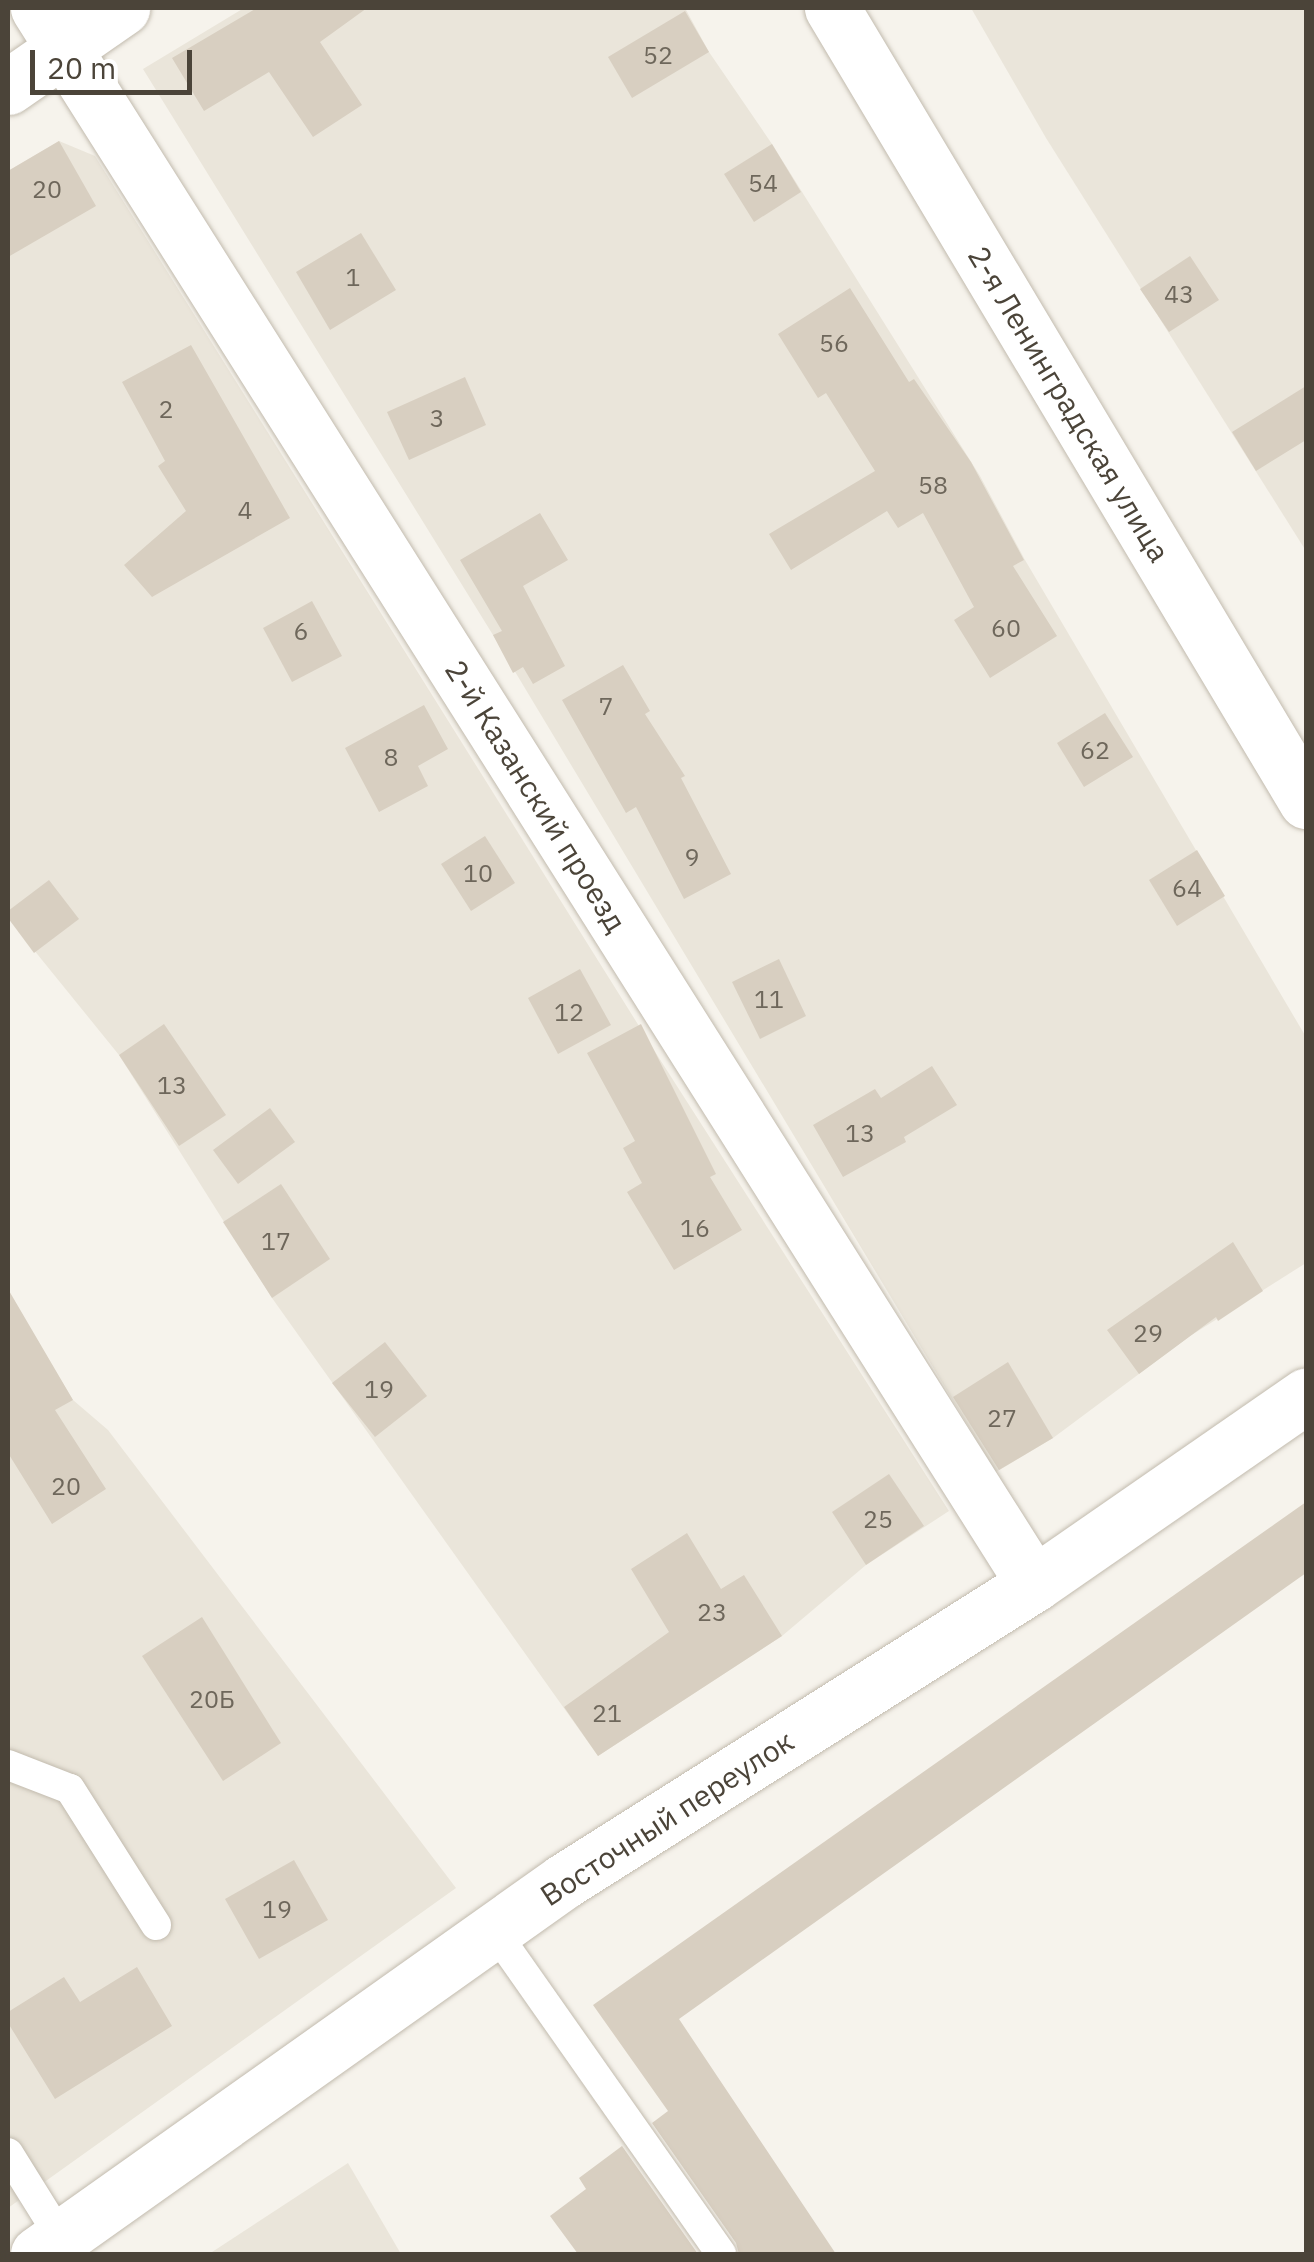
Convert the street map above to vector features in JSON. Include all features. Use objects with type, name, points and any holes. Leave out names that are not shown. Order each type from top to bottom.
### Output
[{"type":"street","points":[[8,87],[50,28],[122,8]]},
{"type":"street","name":"2-я Ленинградская улица","points":[[832,8],[1306,801]]},
{"type":"street","name":"2-й Казанский проезд","points":[[50,28],[1034,1584]]},
{"type":"street","name":"Восточный переулок","points":[[50,2246],[564,1881],[1034,1584],[1306,1396]]},
{"type":"lane","points":[[8,1765],[70,1789],[156,1926]]},
{"type":"lane","points":[[495,1932],[721,2254]]},
{"type":"lane","points":[[8,2153],[50,2246]]},
{"type":"shaded area","points":[[244,8],[685,8],[709,52],[772,144],[980,476],[1025,560],[1306,1037],[1306,1263],[1190,1336],[1053,1438],[996,1472],[493,635],[143,69]]},
{"type":"shaded area","points":[[971,8],[1306,8],[1306,551],[1046,138]]},
{"type":"shaded area","points":[[59,141],[95,156],[659,1058],[949,1511],[866,1565],[782,1636],[598,1756],[272,1298],[119,1055],[8,918],[8,171]]},
{"type":"shaded area","points":[[8,1293],[73,1400],[108,1430],[456,1888],[8,2208]]},
{"type":"shaded area","points":[[348,2163],[401,2254],[209,2254]]},
{"type":"building","points":[[257,8],[367,8],[320,42],[362,105],[313,137],[269,72],[204,111],[172,58]]},
{"type":"building","points":[[685,11],[709,52],[632,98],[608,57]]},
{"type":"building","points":[[59,141],[96,206],[8,257],[8,171]]},
{"type":"building","points":[[772,144],[801,192],[754,222],[724,174]]},
{"type":"building","points":[[361,233],[396,290],[330,330],[296,272]]},
{"type":"building","points":[[1190,256],[1219,300],[1169,332],[1140,289]]},
{"type":"building","points":[[850,288],[909,382],[914,379],[971,462],[1024,560],[1013,566],[1057,636],[990,678],[954,620],[974,607],[923,513],[898,528],[887,511],[791,570],[769,534],[875,471],[826,393],[818,398],[778,334]]},
{"type":"building","points":[[191,345],[290,518],[152,597],[124,565],[186,511],[158,466],[165,461],[122,382]]},
{"type":"building","points":[[465,377],[486,425],[409,460],[387,412]]},
{"type":"building","points":[[1306,386],[1306,440],[1256,471],[1232,432]]},
{"type":"building","points":[[540,513],[568,560],[523,586],[565,666],[533,684],[523,667],[513,673],[493,635],[502,631],[460,560]]},
{"type":"building","points":[[312,601],[342,656],[292,682],[263,628]]},
{"type":"building","points":[[623,665],[650,711],[645,714],[685,776],[681,778],[731,874],[684,899],[636,807],[626,813],[562,700]]},
{"type":"building","points":[[424,705],[448,749],[418,766],[428,786],[379,812],[345,748]]},
{"type":"building","points":[[1105,713],[1133,757],[1084,787],[1057,743]]},
{"type":"building","points":[[485,836],[515,883],[471,911],[441,864]]},
{"type":"building","points":[[1197,850],[1225,896],[1177,926],[1149,880]]},
{"type":"building","points":[[49,880],[79,919],[34,953],[8,918],[8,911]]},
{"type":"building","points":[[779,959],[806,1016],[760,1039],[732,982]]},
{"type":"building","points":[[580,969],[611,1025],[558,1054],[528,998]]},
{"type":"building","points":[[164,1024],[226,1115],[179,1146],[119,1055]]},
{"type":"building","points":[[641,1024],[716,1174],[710,1177],[742,1230],[674,1270],[627,1192],[642,1183],[623,1148],[635,1141],[587,1053]]},
{"type":"building","points":[[932,1066],[957,1105],[904,1137],[906,1142],[843,1177],[813,1125],[875,1089],[881,1098]]},
{"type":"building","points":[[270,1108],[295,1142],[238,1184],[213,1150]]},
{"type":"building","points":[[281,1184],[330,1259],[272,1298],[223,1222]]},
{"type":"building","points":[[1233,1242],[1263,1291],[1218,1321],[1216,1317],[1139,1374],[1107,1330]]},
{"type":"building","points":[[8,1289],[73,1400],[55,1410],[106,1489],[52,1524],[8,1453]]},
{"type":"building","points":[[385,1342],[427,1396],[375,1437],[332,1383]]},
{"type":"building","points":[[1008,1362],[1053,1438],[999,1470],[953,1397]]},
{"type":"building","points":[[889,1474],[924,1526],[866,1565],[832,1512]]},
{"type":"building","points":[[1306,1502],[1306,1573],[679,2019],[836,2254],[739,2254],[736,2243],[652,2123],[668,2111],[593,2005]]},
{"type":"building","points":[[687,1533],[721,1589],[744,1575],[782,1636],[598,1756],[564,1707],[669,1632],[631,1569]]},
{"type":"building","points":[[202,1617],[281,1743],[223,1781],[142,1656]]},
{"type":"building","points":[[294,1860],[328,1920],[259,1959],[225,1899]]},
{"type":"building","points":[[137,1967],[172,2026],[55,2099],[8,2023],[8,2012],[64,1977],[80,2002]]},
{"type":"building","points":[[622,2146],[698,2254],[578,2254],[550,2216],[586,2189],[579,2178]]}]
